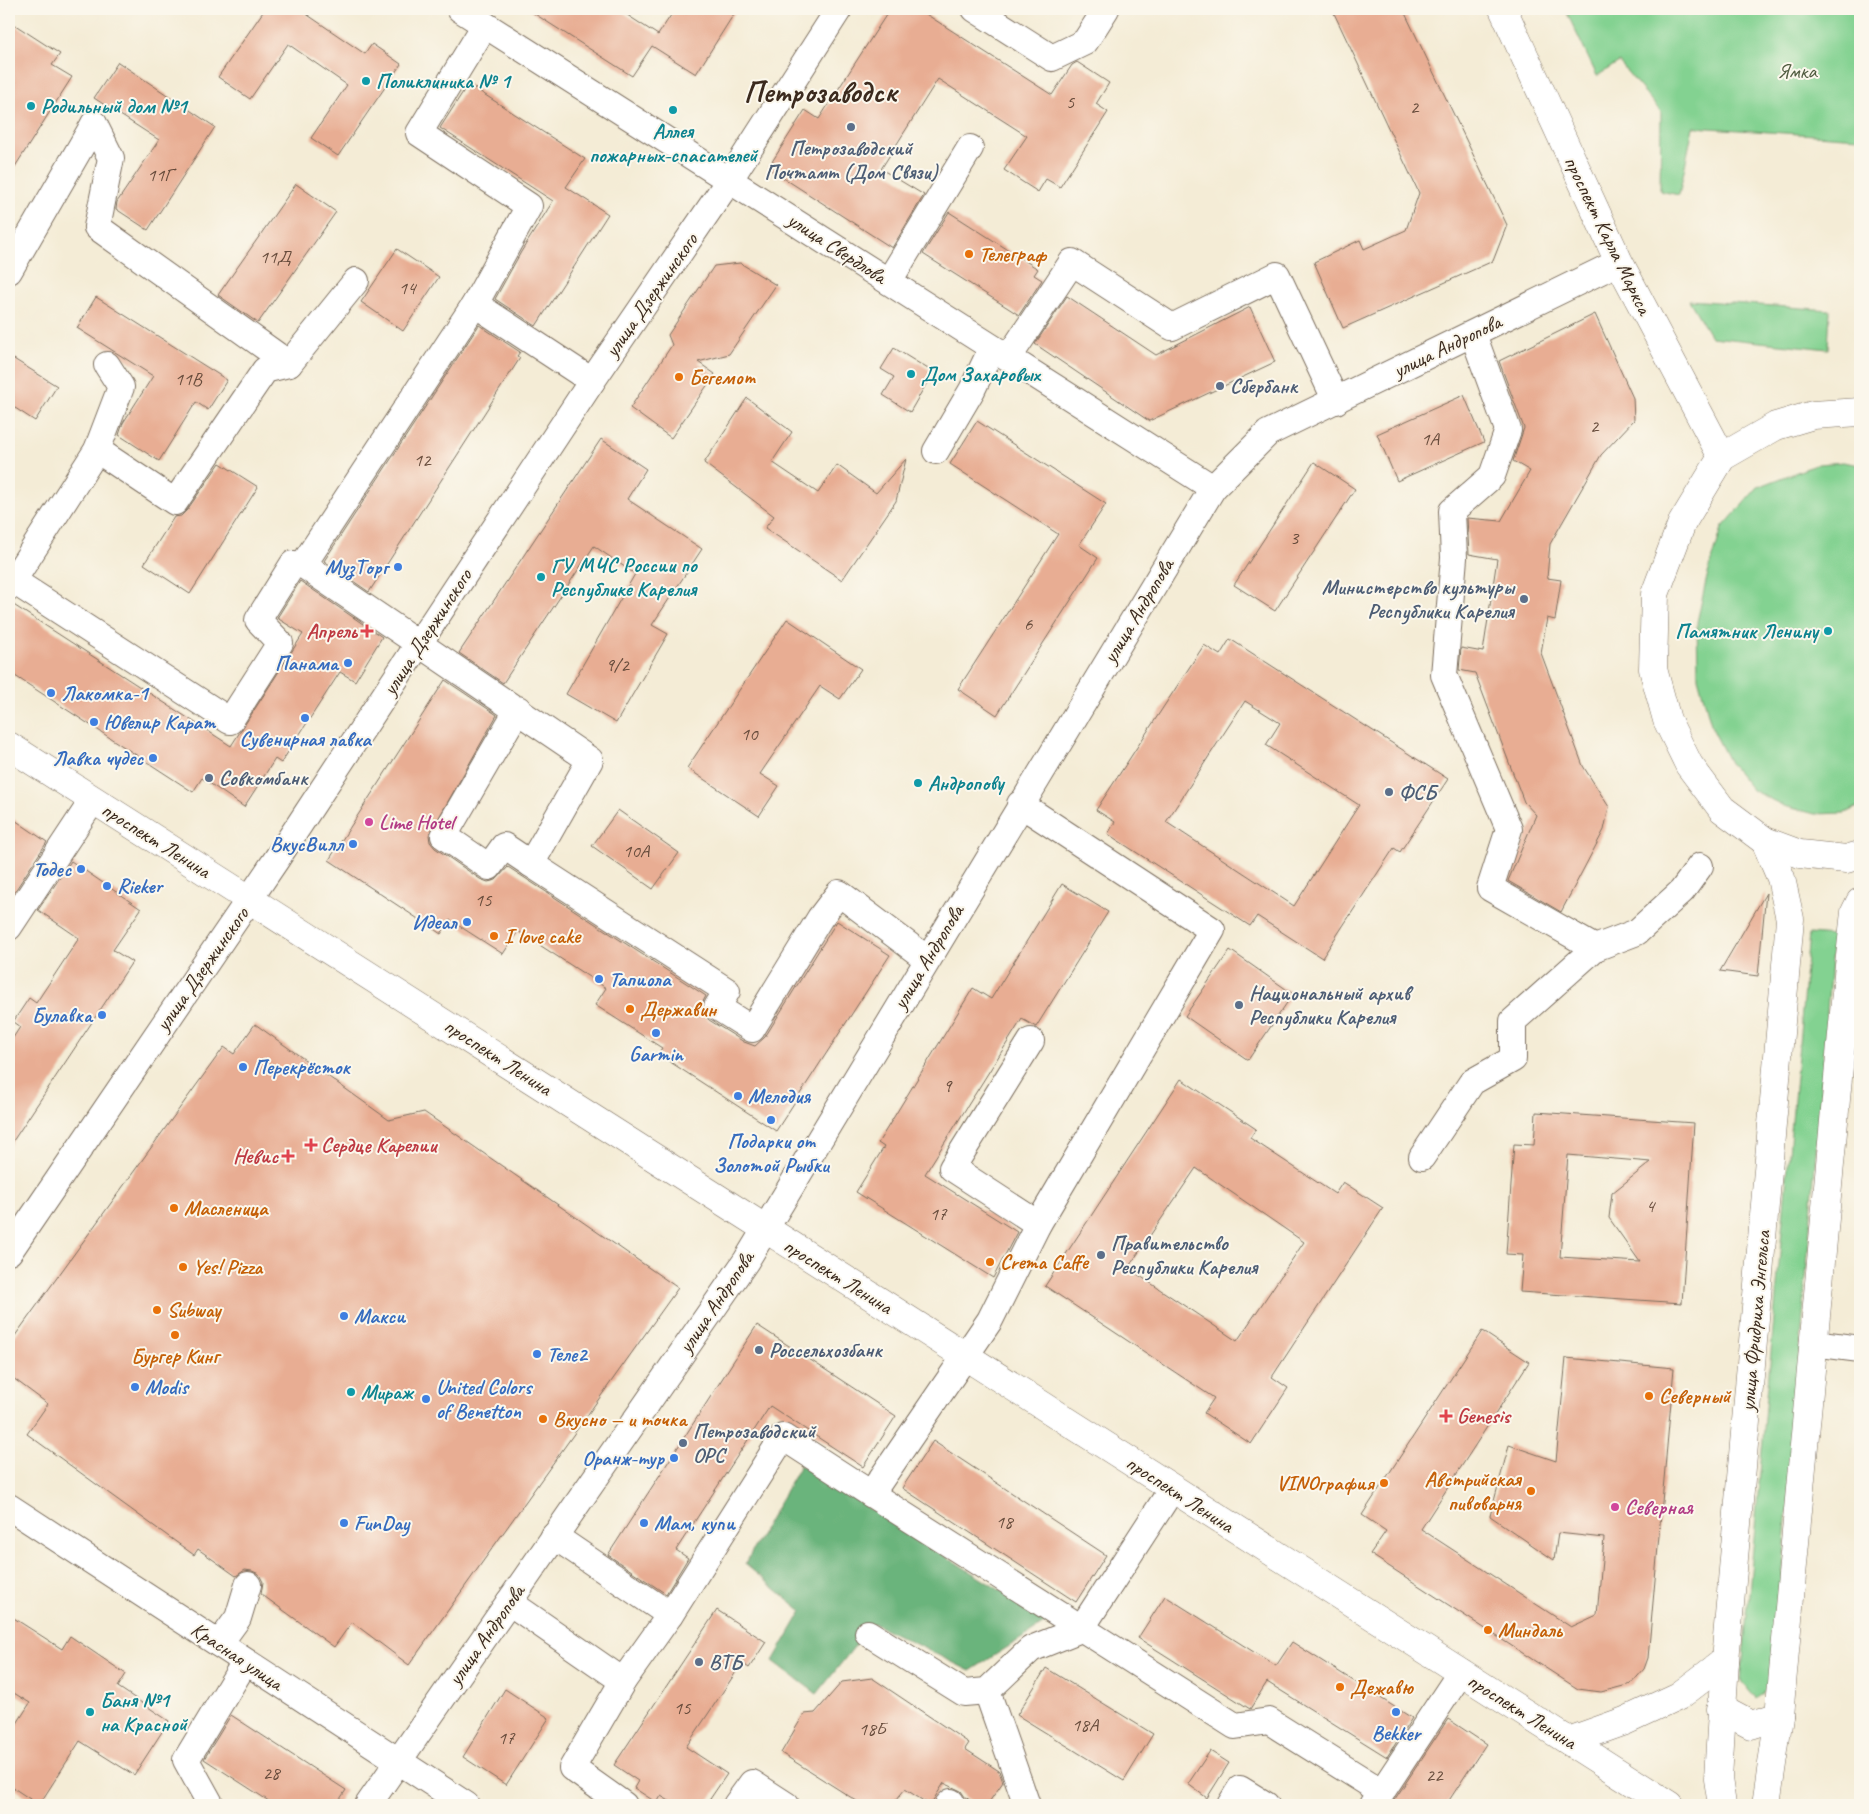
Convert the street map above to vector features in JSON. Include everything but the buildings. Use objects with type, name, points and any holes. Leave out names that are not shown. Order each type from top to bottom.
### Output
[{"type":"main road","name":"проспект Карла Маркса","points":[[1503,9],[1619,262],[1722,457]]},
{"type":"main road","points":[[1860,412],[1813,415],[1776,426],[1722,457],[1682,523],[1655,594],[1653,669],[1667,720],[1688,765],[1722,810],[1765,841],[1800,854],[1846,859],[1860,855]]},
{"type":"main road","name":"проспект Ленина","points":[[9,746],[1669,1805]]},
{"type":"main road","name":"улица Фридриха Энгельса","points":[[1722,1805],[1718,1779],[1721,1709],[1790,919],[1781,878],[1765,841]]},
{"type":"main road","points":[[1766,1805],[1779,1716],[1813,1343],[1853,1004],[1856,912],[1860,902]]},
{"type":"main road","points":[[1569,1741],[1625,1721],[1679,1696],[1725,1661]]},
{"type":"main road","points":[[1721,1709],[1751,1725],[1779,1716]]},
{"type":"street","name":"улица Свердлова","points":[[460,9],[1213,488]]},
{"type":"street","name":"улица Дзержинского","points":[[9,1252],[250,899],[592,381],[730,179],[839,9]]},
{"type":"street","points":[[975,9],[1052,58],[1085,42],[1106,9]]},
{"type":"street","points":[[303,565],[475,304],[529,206],[419,133],[485,25]]},
{"type":"street","points":[[9,271],[94,124],[111,158],[97,227],[289,364]]},
{"type":"street","points":[[889,282],[970,148]]},
{"type":"street","points":[[936,451],[972,390],[1072,262],[1172,327],[1277,275],[1336,401]]},
{"type":"street","name":"улица Андропова","points":[[368,1805],[765,1230],[1020,804],[1213,488],[1268,433],[1619,262]]},
{"type":"street","points":[[97,450],[174,502],[265,370],[289,364],[356,281]]},
{"type":"street","points":[[475,304],[592,381]]},
{"type":"street","points":[[1473,334],[1508,430],[1492,476],[1452,511],[1454,558],[1444,675],[1509,829],[1490,888],[1595,948]]},
{"type":"street","points":[[107,365],[121,387],[97,450],[10,582],[230,721],[280,643],[258,620],[293,564],[303,565],[419,645],[518,709],[590,760],[531,864]]},
{"type":"street","points":[[518,709],[444,836],[489,867],[504,846],[727,991],[717,1006],[752,1029],[820,918],[839,893],[927,959]]},
{"type":"street","points":[[9,927],[94,800]]},
{"type":"street","points":[[871,1494],[990,1320],[1038,1224],[1212,930],[1020,804]]},
{"type":"street","points":[[1422,1157],[1472,1082],[1513,1059],[1513,1021],[1595,948],[1637,932],[1682,891],[1700,866]]},
{"type":"street","points":[[1031,1041],[952,1168],[1038,1224]]},
{"type":"street","points":[[1813,1343],[1860,1349]]},
{"type":"street","points":[[624,1805],[572,1768],[623,1681],[670,1615],[783,1437],[1081,1629],[1236,1726],[1269,1721],[1377,1799],[1461,1672]]},
{"type":"street","points":[[868,1633],[964,1693],[987,1691],[1031,1649],[1081,1629],[1172,1489]]},
{"type":"street","name":"Красная улица","points":[[9,1507],[397,1762],[466,1805]]},
{"type":"street","points":[[554,1536],[670,1615]]},
{"type":"street","points":[[219,1644],[238,1618],[248,1584]]},
{"type":"street","points":[[508,1602],[623,1681]]},
{"type":"street","points":[[211,1804],[186,1760],[245,1662]]},
{"type":"street","points":[[987,1691],[1027,1805]]},
{"type":"street","points":[[736,1805],[752,1783],[786,1805]]},
{"type":"street","points":[[1230,1805],[1240,1789],[1266,1805]]},
{"type":"green space","name":"Ямка","points":[[1565,9],[1860,9],[1860,138],[1693,127],[1679,195],[1660,191],[1661,112],[1619,62],[1597,76]]},
{"type":"green space","points":[[1689,300],[1830,310],[1828,349],[1711,337]]},
{"type":"green space","points":[[1843,462],[1860,465],[1860,806],[1845,813],[1815,814],[1784,806],[1752,790],[1730,763],[1712,728],[1698,677],[1697,622],[1707,577],[1722,528],[1758,487],[1818,464]]},
{"type":"green space","points":[[1809,934],[1833,936],[1774,1683],[1756,1699],[1741,1681]]},
{"type":"green space","points":[[800,1465],[1049,1621],[970,1671],[873,1623],[817,1694],[773,1661],[802,1611],[745,1564]]},
{"type":"place","name":"Поликлиника № 1","points":[[366,81]]},
{"type":"place","name":"Родильный дом №1","points":[[31,106]]},
{"type":"place","name":"Аллея пожарных-спасателей","points":[[673,110]]},
{"type":"place","name":"Петрозаводский Почтамт (Дом Связи)","points":[[851,127]]},
{"type":"place","name":"Телеграф","points":[[969,254]]},
{"type":"place","name":"Дом Захаровых","points":[[911,374]]},
{"type":"place","name":"Бегемот","points":[[679,377]]},
{"type":"place","name":"Сбербанк","points":[[1220,386]]},
{"type":"place","name":"МузТорг","points":[[398,567]]},
{"type":"place","name":"ГУ МЧС России по Республике Карелия","points":[[541,577]]},
{"type":"place","name":"Министерство культуры Республики Карелия","points":[[1524,599]]},
{"type":"place","name":"Апрель","points":[[367,631]]},
{"type":"place","name":"Памятник Ленину","points":[[1828,631]]},
{"type":"place","name":"Панама","points":[[348,663]]},
{"type":"place","name":"Лакомка-1","points":[[51,693]]},
{"type":"place","name":"Сувенирная лавка","points":[[305,718]]},
{"type":"place","name":"Ювелир Карат","points":[[94,722]]},
{"type":"place","name":"Лавка чудес","points":[[153,758]]},
{"type":"place","name":"Совкомбанк","points":[[209,778]]},
{"type":"place","name":"Андропову","points":[[918,783]]},
{"type":"place","name":"ФСБ","points":[[1389,792]]},
{"type":"place","name":"Lime Hotel","points":[[369,822]]},
{"type":"place","name":"ВкусВилл","points":[[353,844]]},
{"type":"place","name":"Тодес","points":[[81,869]]},
{"type":"place","name":"Rieker","points":[[107,886]]},
{"type":"place","name":"Идеал","points":[[467,922]]},
{"type":"place","name":"I love cake","points":[[494,936]]},
{"type":"place","name":"Тапиола","points":[[599,979]]},
{"type":"place","name":"Национальный архив Республики Карелия","points":[[1239,1005]]},
{"type":"place","name":"Державин","points":[[630,1009]]},
{"type":"place","name":"Булавка","points":[[102,1015]]},
{"type":"place","name":"Garmin","points":[[656,1033]]},
{"type":"place","name":"Перекрёсток","points":[[243,1067]]},
{"type":"place","name":"Мелодия","points":[[738,1096]]},
{"type":"place","name":"Подарки от Золотой Рыбки","points":[[771,1120]]},
{"type":"place","name":"Сердце Карелии","points":[[311,1145]]},
{"type":"place","name":"Невис","points":[[288,1156]]},
{"type":"place","name":"Масленица","points":[[174,1208]]},
{"type":"place","name":"Правительство Республики Карелия","points":[[1101,1255]]},
{"type":"place","name":"Crema Caffe","points":[[990,1262]]},
{"type":"place","name":"Yes! Pizza","points":[[183,1267]]},
{"type":"place","name":"Subway","points":[[157,1310]]},
{"type":"place","name":"Макси","points":[[344,1316]]},
{"type":"place","name":"Бургер Кинг","points":[[175,1335]]},
{"type":"place","name":"Россельхозбанк","points":[[759,1350]]},
{"type":"place","name":"Теле2","points":[[537,1354]]},
{"type":"place","name":"Modis","points":[[135,1387]]},
{"type":"place","name":"Мираж","points":[[351,1392]]},
{"type":"place","name":"Северный","points":[[1649,1396]]},
{"type":"place","name":"United Colors of Benetton","points":[[426,1399]]},
{"type":"place","name":"Genesis","points":[[1446,1416]]},
{"type":"place","name":"Вкусно — и точка","points":[[543,1419]]},
{"type":"place","name":"Петрозаводский ОРС","points":[[683,1443]]},
{"type":"place","name":"Оранж-тур","points":[[674,1458]]},
{"type":"place","name":"VINOграфия","points":[[1384,1483]]},
{"type":"place","name":"Австрийская пивоварня","points":[[1531,1491]]},
{"type":"place","name":"Северная","points":[[1615,1507]]},
{"type":"place","name":"FunDay","points":[[344,1523]]},
{"type":"place","name":"Мам, купи","points":[[644,1523]]},
{"type":"place","name":"Миндаль","points":[[1488,1630]]},
{"type":"place","name":"ВТБ","points":[[699,1662]]},
{"type":"place","name":"Дежавю","points":[[1340,1687]]},
{"type":"place","name":"Баня №1 на Красной","points":[[90,1712]]},
{"type":"place","name":"Bekker","points":[[1396,1712]]},
{"type":"district","name":"Петрозаводск","points":[[820,91]]}]
